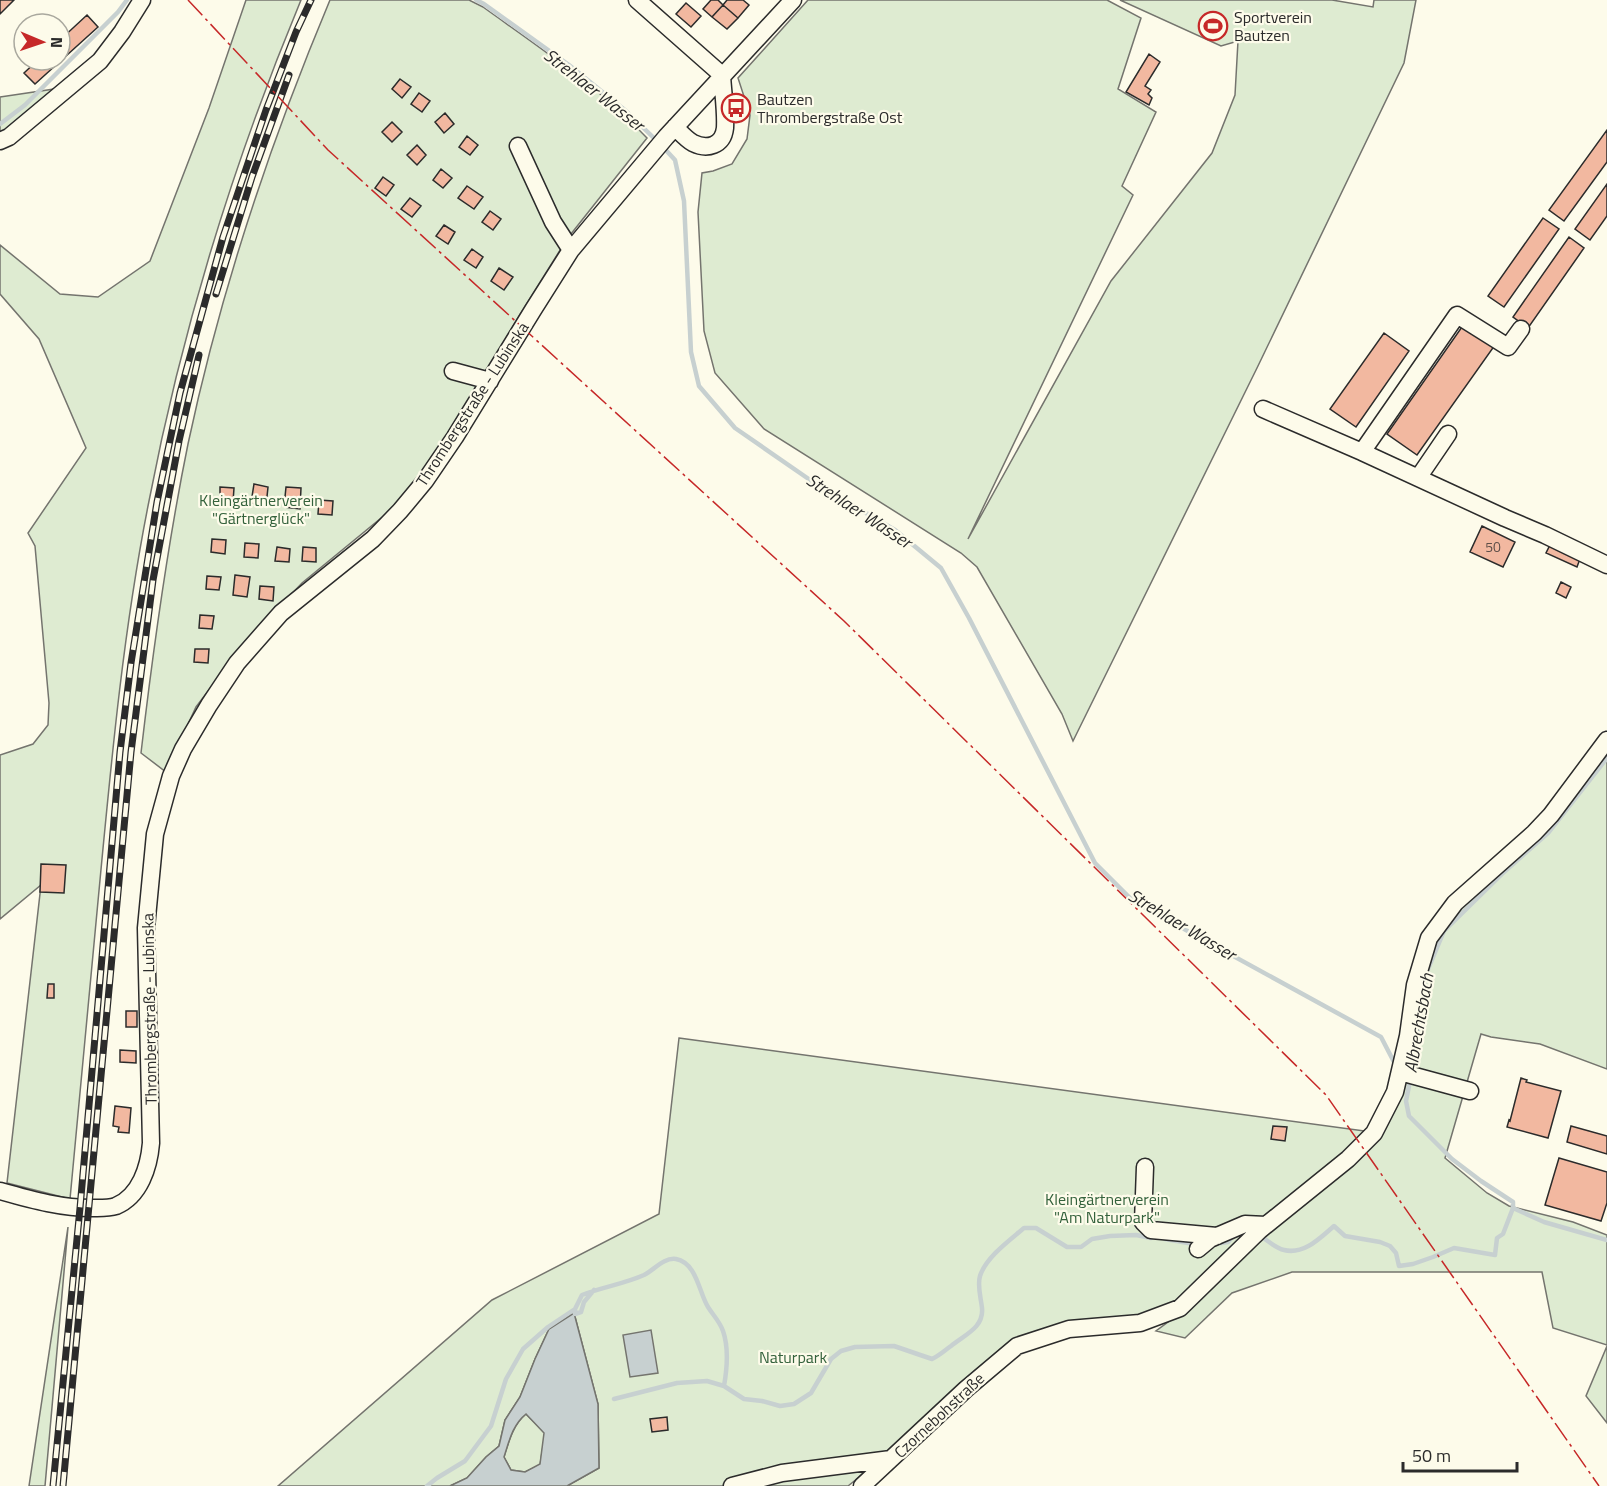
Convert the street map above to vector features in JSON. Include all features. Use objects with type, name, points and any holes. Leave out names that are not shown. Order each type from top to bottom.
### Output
[{"type":"street","points":[[0,141],[9,137],[99,61],[122,32],[142,0]]},
{"type":"street","points":[[637,0],[722,75],[725,130],[722,139],[712,146],[701,146],[666,137]]},
{"type":"street","name":"Thrombergstraße - Lubinska","points":[[0,1191],[45,1203],[80,1208],[110,1207],[130,1196],[140,1183],[147,1166],[151,1143],[146,928],[155,834],[171,776],[183,749],[237,663],[281,613],[373,539],[425,481],[455,437],[571,250],[666,137],[793,0]]},
{"type":"street","points":[[518,146],[553,222],[571,250]]},
{"type":"street","points":[[1362,452],[1457,315],[1508,347],[1521,328]]},
{"type":"street","points":[[453,371],[490,381]]},
{"type":"street","points":[[1263,409],[1607,565]]},
{"type":"street","points":[[1418,478],[1448,434]]},
{"type":"street","points":[[1145,1167],[1143,1222],[1151,1230],[1208,1242],[1245,1224],[1260,1230],[1348,1159],[1374,1133],[1407,1073],[1408,1036],[1415,985],[1429,938],[1455,903],[1551,815],[1607,740]]},
{"type":"street","points":[[1407,1073],[1470,1091]]},
{"type":"street","name":"Czornebohstraße","points":[[862,1486],[966,1389],[1017,1346],[1069,1329],[1140,1323],[1180,1308],[1260,1230]]},
{"type":"street","points":[[732,1486],[782,1473],[891,1459]]},
{"type":"green space","points":[[246,0],[301,0],[254,122],[212,246],[177,373],[149,501],[132,595],[114,737],[70,1199],[7,1183],[41,885],[0,919],[0,755],[33,744],[48,725],[49,703],[35,546],[28,533],[86,448],[39,339],[0,294],[0,245],[60,294],[98,297],[150,261],[209,108]]},
{"type":"green space","name":"Kleingärtnerverein \"Gärtnerglück\"","points":[[330,0],[469,0],[483,7],[568,69],[629,119],[647,138],[567,239],[519,316],[442,449],[408,496],[302,583],[244,644],[196,707],[166,772],[141,753],[161,598],[188,444],[231,275],[287,108]]},
{"type":"green space","points":[[808,0],[1107,0],[1141,18],[1118,89],[1156,112],[1122,186],[1133,195],[968,539],[1111,281],[1212,153],[1235,95],[1238,41],[1221,46],[1120,0],[1332,0],[1373,7],[1374,0],[1416,0],[1404,63],[1073,741],[1062,714],[977,567],[961,553],[764,429],[715,373],[704,331],[698,212],[702,173],[732,164],[747,139],[750,115],[738,78]]},
{"type":"green space","points":[[68,87],[0,141],[0,97]]},
{"type":"green space","points":[[1607,749],[1607,1069],[1540,1044],[1481,1034],[1445,1158],[1487,1193],[1509,1206],[1573,1222],[1607,1235],[1607,1345],[1553,1328],[1542,1272],[1292,1272],[1232,1293],[1185,1338],[1156,1331],[1183,1311],[1242,1252],[1378,1135],[1433,939]]},
{"type":"green space","points":[[679,1038],[1372,1132],[1180,1305],[1139,1318],[1018,1339],[888,1454],[848,1486],[567,1486],[599,1468],[598,1404],[574,1313],[549,1329],[520,1397],[505,1420],[499,1446],[467,1478],[450,1486],[278,1486],[492,1300],[659,1214]]},
{"type":"green space","points":[[68,1227],[45,1486],[29,1486]]},
{"type":"green space","points":[[1607,1346],[1607,1423],[1586,1396]]},
{"type":"green space","points":[[526,1414],[545,1433],[540,1465],[525,1472],[511,1470],[504,1457],[515,1428]]},
{"type":"shaded area","points":[[574,1313],[598,1404],[599,1468],[567,1486],[450,1486],[467,1478],[499,1446],[505,1420],[520,1397],[549,1329]],"holes":[[[526,1414],[544,1433],[540,1464],[525,1472],[511,1470],[504,1457],[512,1433],[522,1418]]]},
{"type":"shaded area","points":[[651,1330],[658,1373],[630,1377],[623,1335]]},
{"type":"building","points":[[0,0],[14,0],[0,14]]},
{"type":"building","points":[[711,0],[718,0],[723,5],[712,17],[703,9]]},
{"type":"building","points":[[727,0],[743,0],[749,5],[738,18],[723,5]]},
{"type":"building","points":[[686,3],[701,16],[691,27],[676,14]]},
{"type":"building","points":[[723,5],[738,18],[727,29],[712,17]]},
{"type":"building","points":[[87,15],[98,27],[72,51],[72,29]]},
{"type":"building","points":[[1149,54],[1160,62],[1145,86],[1151,90],[1148,94],[1152,98],[1149,105],[1126,92]]},
{"type":"building","points":[[25,72],[48,72],[35,84]]},
{"type":"building","points":[[400,79],[411,87],[402,98],[392,89]]},
{"type":"building","points":[[419,93],[430,101],[422,112],[411,104]]},
{"type":"building","points":[[735,110],[739,110],[740,119],[736,119]]},
{"type":"building","points":[[445,113],[454,124],[444,133],[435,122]]},
{"type":"building","points":[[392,122],[402,132],[392,142],[382,132]]},
{"type":"building","points":[[1607,130],[1607,162],[1564,221],[1549,210]]},
{"type":"building","points":[[467,136],[478,145],[470,155],[459,147]]},
{"type":"building","points":[[417,145],[426,155],[417,165],[407,155]]},
{"type":"building","points":[[441,169],[452,178],[443,188],[433,180]]},
{"type":"building","points":[[383,177],[394,185],[386,196],[375,188]]},
{"type":"building","points":[[1607,184],[1607,216],[1590,240],[1575,229]]},
{"type":"building","points":[[467,186],[483,197],[474,209],[458,198]]},
{"type":"building","points":[[410,198],[421,206],[412,217],[401,209]]},
{"type":"building","points":[[490,211],[501,219],[493,230],[482,222]]},
{"type":"building","points":[[1543,218],[1559,229],[1504,307],[1488,296]]},
{"type":"building","points":[[444,225],[455,232],[448,244],[436,236]]},
{"type":"building","points":[[1569,237],[1584,248],[1528,328],[1513,317]]},
{"type":"building","points":[[472,249],[483,257],[476,268],[464,260]]},
{"type":"building","points":[[499,268],[513,277],[504,290],[491,281]]},
{"type":"building","points":[[1464,324],[1495,345],[1417,455],[1387,434]]},
{"type":"building","points":[[1384,333],[1409,351],[1356,427],[1330,409]]},
{"type":"building","points":[[254,484],[268,487],[266,506],[251,503]]},
{"type":"building","points":[[220,487],[234,488],[233,502],[220,501]]},
{"type":"building","points":[[286,487],[301,488],[300,509],[284,507]]},
{"type":"building","points":[[319,500],[333,501],[332,515],[318,514]]},
{"type":"building","points":[[1482,526],[1515,542],[1503,567],[1470,552]]},
{"type":"building","points":[[212,539],[226,540],[225,554],[211,552]]},
{"type":"building","points":[[245,543],[259,544],[258,558],[244,557]]},
{"type":"building","points":[[1551,543],[1581,556],[1577,567],[1546,553]]},
{"type":"building","points":[[277,547],[290,549],[289,562],[275,561]]},
{"type":"building","points":[[303,547],[316,548],[316,562],[302,561]]},
{"type":"building","points":[[235,575],[250,577],[247,597],[233,595]]},
{"type":"building","points":[[207,576],[221,577],[219,590],[206,589]]},
{"type":"building","points":[[1561,582],[1571,587],[1566,598],[1556,593]]},
{"type":"building","points":[[260,586],[274,587],[273,601],[259,599]]},
{"type":"building","points":[[200,615],[214,616],[212,629],[199,628]]},
{"type":"building","points":[[195,649],[209,649],[208,663],[194,662]]},
{"type":"building","points":[[41,864],[66,865],[64,893],[40,892]]},
{"type":"building","points":[[48,984],[54,984],[54,998],[47,998]]},
{"type":"building","points":[[126,1011],[137,1011],[137,1027],[126,1027]]},
{"type":"building","points":[[120,1050],[136,1051],[136,1063],[120,1062]]},
{"type":"building","points":[[1521,1078],[1527,1080],[1526,1082],[1561,1091],[1548,1138],[1507,1127]]},
{"type":"building","points":[[115,1106],[131,1108],[129,1133],[118,1132],[119,1127],[113,1126]]},
{"type":"building","points":[[1273,1126],[1287,1127],[1285,1141],[1271,1139]]},
{"type":"building","points":[[1571,1126],[1607,1136],[1607,1154],[1567,1142]]},
{"type":"building","points":[[1559,1158],[1607,1172],[1607,1203],[1601,1221],[1545,1205]]},
{"type":"building","points":[[667,1417],[668,1430],[652,1432],[650,1419]]},
{"type":"waterway","points":[[0,124],[25,105],[118,12],[127,0]]},
{"type":"waterway","name":"Strehlaer Wasser","points":[[476,0],[569,65],[626,111],[657,141]]},
{"type":"waterway","name":"Strehlaer Wasser","points":[[663,147],[675,160],[684,201],[691,352],[699,386],[735,428],[813,482],[895,530],[941,568],[1095,863],[1133,901],[1381,1037],[1394,1062]]},
{"type":"waterway","name":"Albrechtsbach","points":[[1607,758],[1548,833],[1444,931],[1426,974],[1417,1046],[1406,1101],[1409,1116],[1452,1159],[1513,1202],[1513,1208],[1544,1222],[1607,1240]]},
{"type":"waterway","points":[[1259,1235],[1277,1247],[1291,1251],[1305,1248],[1334,1226],[1345,1236],[1390,1246],[1396,1253],[1399,1266],[1413,1264],[1454,1248],[1495,1255],[1497,1238],[1503,1234],[1513,1208]]},
{"type":"waterway","points":[[614,1399],[677,1383],[707,1381],[724,1386],[744,1399],[780,1406],[794,1404],[811,1393],[831,1359],[841,1351],[855,1347],[894,1346],[932,1359],[967,1334],[980,1321],[982,1315],[979,1284],[983,1269],[999,1249],[1024,1228],[1036,1228],[1067,1247],[1081,1247],[1092,1239],[1110,1236],[1136,1235],[1151,1238]]},
{"type":"waterway","points":[[1214,1244],[1228,1242],[1233,1236]]},
{"type":"waterway","points":[[1165,1239],[1188,1243],[1198,1241]]},
{"type":"waterway","points":[[427,1486],[465,1461],[491,1426],[506,1379],[523,1349],[548,1327],[575,1309],[582,1295],[644,1275],[667,1260],[676,1259],[689,1266],[708,1307],[722,1328],[727,1351],[724,1386]]},
{"type":"waterway","points":[[575,1309],[575,1314],[581,1312],[584,1302],[594,1290]]},
{"type":"railway","points":[[53,1486],[120,752],[131,663],[157,502],[180,393],[223,237],[266,110],[311,0]]},
{"type":"railway","points":[[216,294],[252,177],[289,75]]},
{"type":"railway","points":[[63,1486],[131,752],[153,580],[179,441],[199,355]]},
{"type":"power","points":[[188,0],[328,150],[844,621],[1326,1095],[1599,1486]]},
{"type":"place","name":"Sportverein Bautzen","points":[[1213,26]]},
{"type":"place","name":"Bautzen Thrombergstraße Ost","points":[[736,108]]},
{"type":"park label","name":"Kleingärtnerverein \"Am Naturpark\"","points":[[1107,1208]]},
{"type":"park label","name":"Naturpark","points":[[793,1357]]}]
